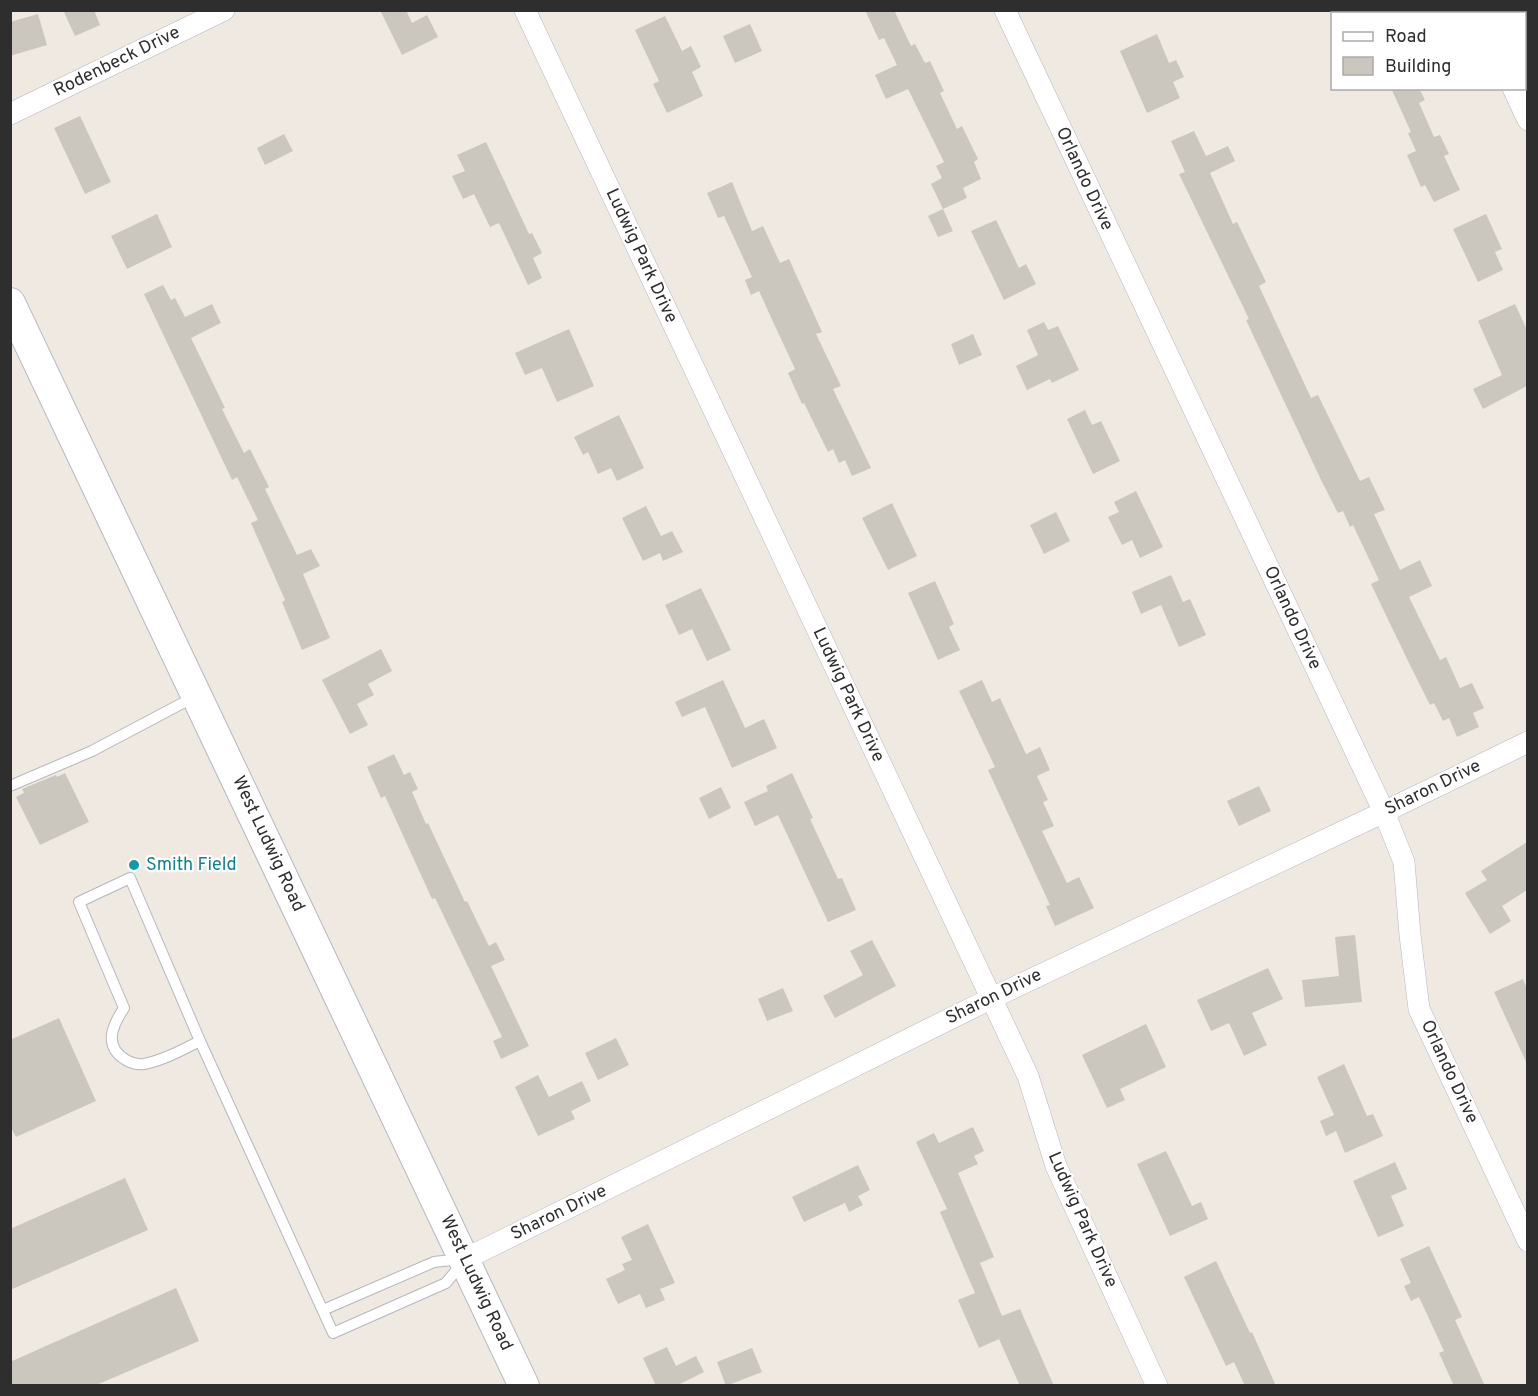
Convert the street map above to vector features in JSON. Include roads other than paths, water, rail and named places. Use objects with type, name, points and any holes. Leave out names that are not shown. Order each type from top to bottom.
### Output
[{"type":"main road","name":"West Ludwig Road","points":[[10,303],[524,1386]]},
{"type":"street","name":"Rodenbeck Drive","points":[[10,114],[224,10]]},
{"type":"street","name":"Ludwig Park Drive","points":[[525,10],[1028,1076],[1056,1166],[1157,1386]]},
{"type":"street","name":"Orlando Drive","points":[[1005,10],[1384,812],[1404,862],[1419,1009],[1527,1241]]},
{"type":"street","points":[[1514,90],[1527,120]]},
{"type":"street","name":"Sharon Drive","points":[[465,1259],[992,998],[1527,742]]},
{"type":"lane","points":[[10,786],[92,751],[198,695]]},
{"type":"lane","points":[[200,1041],[172,1055],[141,1065],[118,1055],[112,1042],[111,1030],[124,1008],[79,902],[130,878],[200,1041],[333,1333],[446,1283],[465,1259]]},
{"type":"lane","points":[[323,1311],[434,1262],[465,1259]]},
{"type":"place","name":"Smith Field","points":[[134,865]]}]
